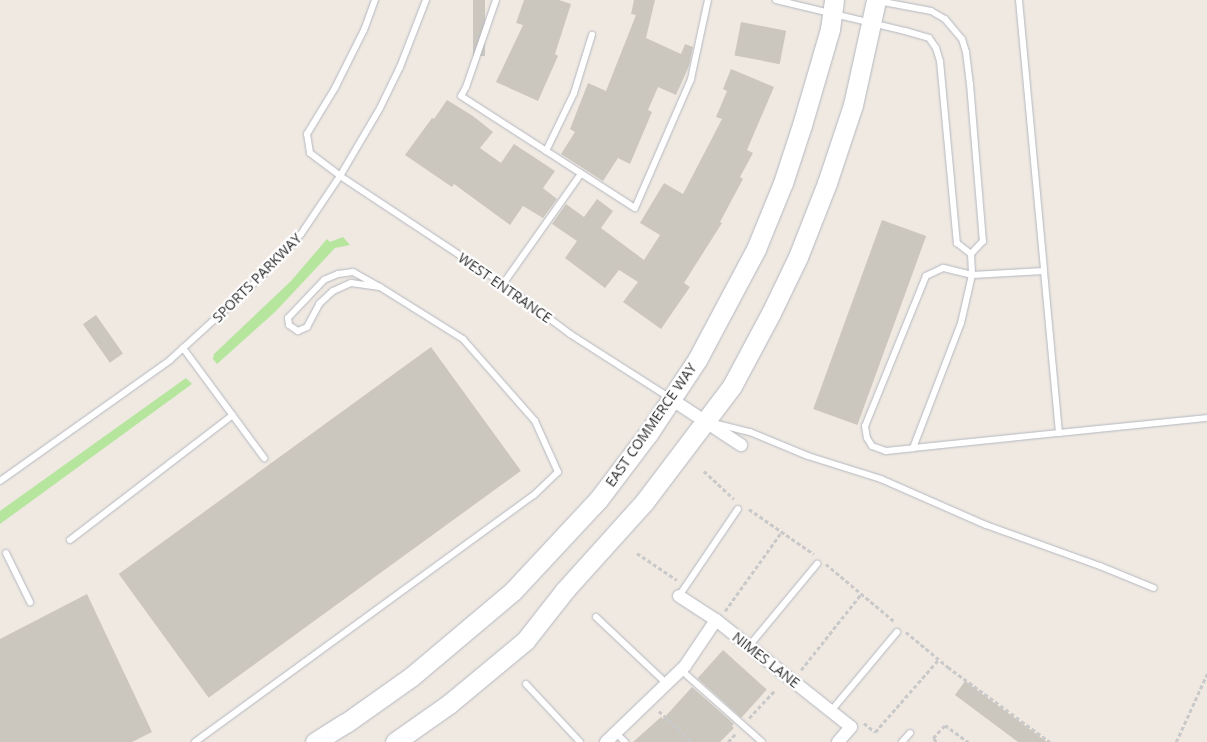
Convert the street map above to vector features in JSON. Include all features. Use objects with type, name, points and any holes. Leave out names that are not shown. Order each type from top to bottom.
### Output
[{"type":"main road","points":[[395,742],[449,704],[525,641],[565,590],[644,501],[704,420],[732,386],[772,313],[798,257],[828,183],[853,104],[876,0]]},
{"type":"main road","name":"EAST COMMERCE WAY","points":[[315,742],[346,723],[411,677],[513,591],[598,500],[634,454],[697,360],[756,249],[783,183],[802,125],[830,29],[834,6]]},
{"type":"street","points":[[672,399],[741,445]]},
{"type":"street","name":"NIMES LANE","points":[[683,591],[716,620],[831,711],[856,723]]},
{"type":"street","points":[[606,742],[621,738],[681,670],[716,620]]},
{"type":"street","points":[[838,742],[856,723]]},
{"type":"lane","name":"WEST ENTRANCE","points":[[375,0],[364,30],[335,88],[308,134],[310,153],[340,176],[503,284],[570,334],[672,399]]},
{"type":"lane","name":"SPORTS PARKWAY","points":[[0,482],[183,348],[262,276],[301,234],[340,176],[380,108],[400,67],[426,0]]},
{"type":"lane","points":[[496,0],[466,87],[461,96],[635,208],[691,79],[708,0]]},
{"type":"lane","points":[[776,0],[834,6],[872,22],[929,38],[936,48],[940,61],[958,243],[971,254]]},
{"type":"lane","points":[[876,0],[931,11],[944,19],[962,39],[966,52],[970,84],[983,241],[971,254],[972,275],[961,323],[912,448]]},
{"type":"lane","points":[[1020,0],[1059,433]]},
{"type":"lane","points":[[546,151],[574,94],[592,35]]},
{"type":"lane","points":[[503,284],[581,174]]},
{"type":"lane","points":[[1044,271],[972,275],[943,268],[926,276],[865,426],[867,438],[872,446],[886,451],[1207,418]]},
{"type":"lane","points":[[195,742],[534,495],[558,472],[535,420],[463,339],[380,287],[352,272],[338,274],[324,280],[305,299],[288,318],[290,325],[298,331],[307,327],[319,304],[333,290],[351,284],[380,287]]},
{"type":"lane","points":[[183,348],[264,458]]},
{"type":"lane","points":[[70,540],[233,415]]},
{"type":"lane","points":[[704,420],[750,432],[808,456],[881,479],[986,525],[1100,566],[1154,588]]},
{"type":"lane","points":[[683,591],[740,507]]},
{"type":"lane","points":[[6,553],[30,602]]},
{"type":"lane","points":[[749,646],[817,564]]},
{"type":"lane","points":[[596,618],[667,684]]},
{"type":"lane","points":[[831,711],[900,631]]},
{"type":"lane","points":[[681,670],[762,742]]},
{"type":"lane","points":[[526,684],[580,742]]},
{"type":"lane","points":[[902,742],[910,733]]},
{"type":"path","points":[[704,472],[735,500]]},
{"type":"path","points":[[740,507],[806,548],[896,624]]},
{"type":"path","points":[[718,606],[726,611],[780,534]]},
{"type":"path","points":[[637,554],[683,591]]},
{"type":"path","points":[[808,676],[800,670],[862,594]]},
{"type":"path","points":[[900,631],[1050,742]]},
{"type":"path","points":[[856,723],[875,732],[938,659]]},
{"type":"path","points":[[1176,742],[1207,674]]},
{"type":"path","points":[[728,742],[775,690]]},
{"type":"path","points":[[659,711],[692,742]]},
{"type":"path","points":[[936,742],[933,738],[945,725],[968,742]]},
{"type":"green space","points":[[343,237],[350,245],[335,248],[275,312],[217,364],[213,359],[214,354],[291,281],[327,239],[330,242]]},
{"type":"green space","points":[[186,378],[192,384],[0,524],[0,511]]},
{"type":"building","points":[[473,0],[485,0],[485,56],[473,56]]},
{"type":"building","points":[[524,0],[559,0],[571,4],[555,54],[558,56],[538,101],[496,82],[523,25],[516,23]]},
{"type":"building","points":[[634,0],[655,0],[646,38],[681,54],[685,44],[693,47],[689,66],[676,95],[658,87],[648,110],[652,112],[630,164],[618,158],[603,181],[561,154],[575,132],[570,129],[588,83],[606,91],[636,15],[631,14]]},
{"type":"building","points":[[741,22],[786,31],[780,64],[735,55]]},
{"type":"building","points":[[731,69],[774,87],[747,150],[753,153],[740,177],[743,179],[720,222],[722,223],[684,283],[690,287],[661,329],[623,302],[638,282],[619,270],[605,288],[565,258],[577,241],[552,224],[566,204],[584,217],[597,199],[613,211],[601,228],[644,260],[660,235],[640,223],[664,183],[683,194],[722,119],[716,117],[727,91],[723,89]]},
{"type":"building","points":[[447,100],[473,116],[493,132],[480,148],[501,163],[514,144],[555,171],[543,188],[557,199],[543,218],[523,206],[510,225],[454,184],[452,187],[405,155]]},
{"type":"building","points":[[882,220],[926,236],[857,425],[813,409]]},
{"type":"building","points":[[96,315],[123,354],[110,363],[83,324]]},
{"type":"building","points":[[431,347],[521,471],[209,698],[119,574]]},
{"type":"building","points":[[87,594],[152,732],[132,742],[0,742],[0,639]]},
{"type":"building","points":[[723,650],[767,689],[741,718],[698,678]]},
{"type":"building","points":[[965,681],[1047,742],[1018,742],[955,695]]},
{"type":"building","points":[[692,687],[734,724],[732,726],[734,728],[720,742],[633,742],[661,717],[663,719]]}]
